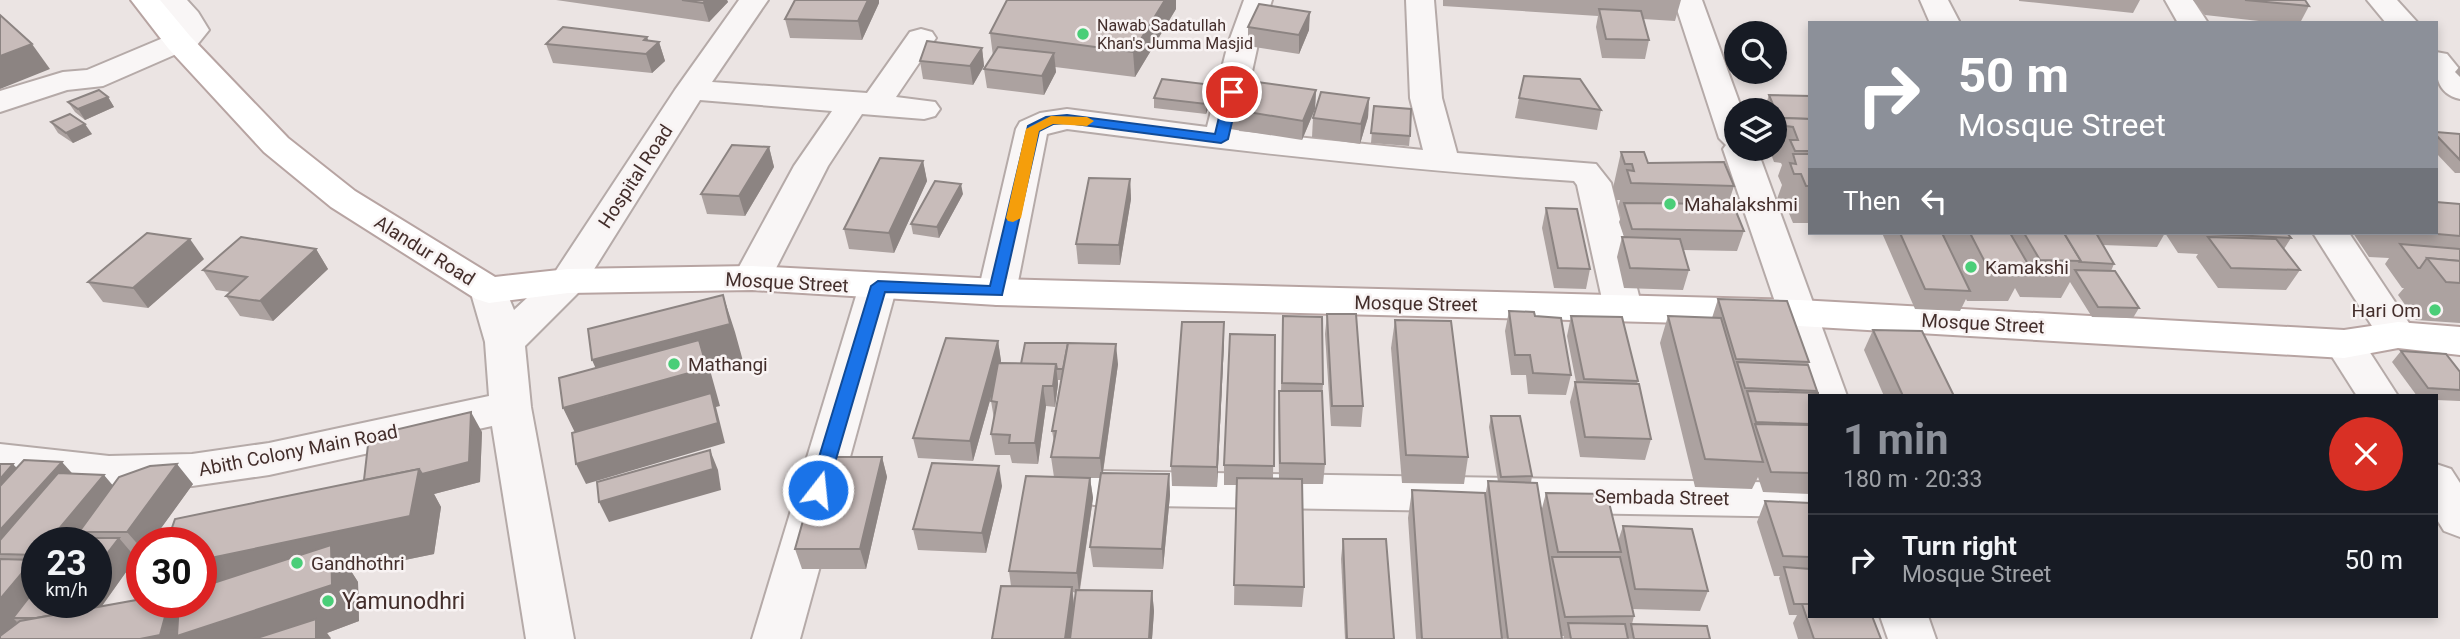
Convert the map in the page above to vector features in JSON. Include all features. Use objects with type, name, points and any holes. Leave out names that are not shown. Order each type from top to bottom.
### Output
[{"type":"main road","name":"Alandur Road","points":[[145,0],[172,23],[276,145],[343,199],[489,290]]},
{"type":"main road","name":"Mosque Street","points":[[489,290],[568,281],[752,278],[997,292],[1799,313],[2344,344],[2398,335],[2460,341]]},
{"type":"street","name":"Hospital Road","points":[[505,342],[568,281],[691,90],[754,0]]},
{"type":"street","points":[[1221,139],[1243,44],[1258,0]]},
{"type":"street","points":[[1420,0],[1426,98],[1443,162]]},
{"type":"street","points":[[1688,0],[1724,104]]},
{"type":"street","points":[[1934,0],[1944,21]]},
{"type":"street","points":[[2179,0],[2192,21]]},
{"type":"street","points":[[2381,0],[2401,21]]},
{"type":"street","points":[[0,102],[62,81],[92,79],[172,23]]},
{"type":"street","points":[[853,103],[876,103],[921,38]]},
{"type":"street","points":[[2438,39],[2460,41]]},
{"type":"street","points":[[2438,63],[2460,90]]},
{"type":"street","points":[[691,90],[924,109]]},
{"type":"street","points":[[752,278],[811,166],[853,103]]},
{"type":"street","points":[[997,292],[1032,129],[1051,120],[1067,119],[1221,139],[1443,162],[1572,169],[1591,176],[1623,308]]},
{"type":"street","points":[[1744,161],[1826,394]]},
{"type":"street","points":[[2332,235],[2398,335]]},
{"type":"street","points":[[776,639],[878,286]]},
{"type":"street","name":"Alandur Road","points":[[489,290],[505,342],[510,407],[550,639]]},
{"type":"street","points":[[2344,344],[2377,394]]},
{"type":"street","name":"Abith Colony Main Road","points":[[0,460],[109,472],[192,470],[269,459],[510,407]]},
{"type":"street","name":"Sembada Street","points":[[1094,488],[1808,499]]},
{"type":"street","points":[[1905,618],[1912,639]]},
{"type":"building","points":[[682,0],[706,0],[703,3]]},
{"type":"building","points":[[795,0],[868,0],[858,21],[785,19]]},
{"type":"building","points":[[1007,0],[1165,0],[1133,52],[990,33]]},
{"type":"building","points":[[2245,0],[2305,0],[2309,6]]},
{"type":"building","points":[[1259,4],[1310,12],[1299,35],[1248,27]]},
{"type":"building","points":[[1599,9],[1641,11],[1649,40],[1606,39]]},
{"type":"building","points":[[0,15],[32,44],[0,56]]},
{"type":"building","points":[[563,27],[647,37],[644,40],[659,42],[646,54],[546,44]]},
{"type":"building","points":[[927,41],[982,48],[970,66],[920,61]]},
{"type":"building","points":[[998,47],[1054,53],[1042,76],[984,69]]},
{"type":"building","points":[[1524,76],[1580,79],[1601,110],[1519,98]]},
{"type":"building","points":[[1162,79],[1213,85],[1206,104],[1154,98]]},
{"type":"building","points":[[1242,80],[1316,90],[1303,121],[1230,109]]},
{"type":"building","points":[[99,90],[108,97],[78,109],[68,102]]},
{"type":"building","points":[[1321,92],[1369,98],[1361,124],[1313,118]]},
{"type":"building","points":[[1769,95],[1808,96],[1808,119],[1787,118],[1787,98],[1770,98]]},
{"type":"building","points":[[1374,106],[1411,109],[1410,136],[1371,133]]},
{"type":"building","points":[[70,114],[85,124],[66,133],[51,122]]},
{"type":"building","points":[[1787,118],[1808,119],[1808,151],[1795,151],[1790,140],[1798,140],[1793,127],[1787,126]]},
{"type":"building","points":[[2438,132],[2460,134],[2460,160],[2438,137]]},
{"type":"building","points":[[732,145],[769,147],[739,196],[701,194]]},
{"type":"building","points":[[1621,152],[1644,152],[1648,163],[1724,162],[1734,186],[1631,183],[1627,170],[1634,171],[1632,164],[1625,164]]},
{"type":"building","points":[[1793,154],[1808,154],[1808,186],[1801,174],[1794,174],[1790,163],[1796,164]]},
{"type":"building","points":[[880,158],[923,161],[889,233],[844,229]]},
{"type":"building","points":[[1089,178],[1130,179],[1119,245],[1076,244]]},
{"type":"building","points":[[935,181],[961,184],[937,227],[911,224]]},
{"type":"building","points":[[2438,202],[2460,204],[2460,236],[2438,234]]},
{"type":"building","points":[[1624,203],[1733,204],[1744,231],[1632,229]]},
{"type":"building","points":[[1546,208],[1577,209],[1590,269],[1558,268]]},
{"type":"building","points":[[147,233],[190,239],[133,288],[88,282]]},
{"type":"building","points":[[1901,235],[1943,235],[1970,291],[1925,289]]},
{"type":"building","points":[[1971,235],[2011,235],[2028,264],[1986,264]]},
{"type":"building","points":[[2025,235],[2065,235],[2081,261],[2040,260]]},
{"type":"building","points":[[2065,235],[2097,235],[2114,264],[2080,262]]},
{"type":"building","points":[[2230,235],[2289,235],[2291,238]]},
{"type":"building","points":[[241,237],[316,249],[260,301],[226,296],[247,277],[203,270]]},
{"type":"building","points":[[1622,237],[1680,239],[1689,270],[1630,268]]},
{"type":"building","points":[[2208,237],[2276,239],[2300,270],[2231,268]]},
{"type":"building","points":[[2400,244],[2460,249],[2460,261],[2427,258],[2418,268]]},
{"type":"building","points":[[2427,258],[2460,261],[2460,283],[2446,282]]},
{"type":"building","points":[[2075,270],[2115,271],[2139,308],[2098,307]]},
{"type":"building","points":[[723,295],[730,324],[592,360],[588,329]]},
{"type":"building","points":[[1718,299],[1787,301],[1809,362],[1736,359]]},
{"type":"building","points":[[1509,311],[1534,312],[1535,316],[1561,318],[1571,375],[1533,373],[1530,355],[1515,355]]},
{"type":"building","points":[[1327,314],[1356,314],[1363,406],[1332,406]]},
{"type":"building","points":[[1283,316],[1322,317],[1323,384],[1282,383]]},
{"type":"building","points":[[1571,316],[1622,317],[1638,381],[1584,379]]},
{"type":"building","points":[[1668,316],[1721,318],[1763,462],[1705,459]]},
{"type":"building","points":[[1395,320],[1451,321],[1468,457],[1406,455]]},
{"type":"building","points":[[1182,322],[1224,322],[1217,467],[1171,466]]},
{"type":"building","points":[[1873,330],[1922,331],[1953,394],[1902,394]]},
{"type":"building","points":[[1230,334],[1275,335],[1274,466],[1224,465]]},
{"type":"building","points":[[946,338],[998,341],[970,441],[913,438]]},
{"type":"building","name":"Mathangi","points":[[699,340],[707,368],[563,408],[559,378]]},
{"type":"building","points":[[1025,343],[1068,343],[1063,369],[1057,369],[1056,364],[1021,364]]},
{"type":"building","points":[[1068,343],[1116,344],[1100,458],[1051,457],[1056,431],[1052,431]]},
{"type":"building","points":[[2401,351],[2446,354],[2460,372],[2460,390],[2428,388]]},
{"type":"building","points":[[1737,362],[1808,365],[1817,391],[1745,388]]},
{"type":"building","points":[[998,363],[1056,364],[1053,386],[1043,386],[1035,443],[1009,443],[1010,435],[991,434],[997,402],[991,401]]},
{"type":"building","points":[[1575,382],[1639,384],[1651,439],[1585,437]]},
{"type":"building","points":[[1279,391],[1322,391],[1325,464],[1280,463]]},
{"type":"building","points":[[1747,391],[1818,393],[1808,394],[1808,424],[1756,422]]},
{"type":"building","points":[[711,393],[718,423],[576,464],[572,433]]},
{"type":"building","points":[[471,412],[469,462],[422,474],[419,469],[364,480],[369,436]]},
{"type":"building","points":[[1491,416],[1520,416],[1532,476],[1501,477]]},
{"type":"building","points":[[1755,424],[1808,425],[1808,473],[1771,472]]},
{"type":"building","points":[[710,450],[713,469],[599,502],[597,482]]},
{"type":"building","points":[[821,457],[882,457],[860,549],[795,549]]},
{"type":"building","points":[[24,460],[62,462],[0,530],[0,486]]},
{"type":"building","points":[[932,463],[999,466],[982,533],[913,529]]},
{"type":"building","points":[[0,464],[13,464],[0,479]]},
{"type":"building","points":[[177,464],[131,527],[126,527],[126,532],[112,532],[112,527],[83,527],[119,477],[150,466]]},
{"type":"building","points":[[419,469],[410,516],[217,557],[217,527],[172,527],[175,519]]},
{"type":"building","points":[[58,473],[104,475],[61,527],[21,527],[21,555],[0,554],[0,540]]},
{"type":"building","points":[[1101,473],[1169,474],[1162,549],[1090,547]]},
{"type":"building","points":[[1026,476],[1090,478],[1077,573],[1009,571]]},
{"type":"building","points":[[1237,478],[1302,479],[1304,587],[1234,585]]},
{"type":"building","points":[[1488,481],[1537,483],[1562,639],[1508,639]]},
{"type":"building","points":[[1412,490],[1485,493],[1502,639],[1422,639]]},
{"type":"building","points":[[1546,493],[1607,494],[1621,552],[1558,552]]},
{"type":"building","points":[[1765,501],[1808,503],[1808,557],[1783,556]]},
{"type":"building","points":[[1623,526],[1692,529],[1708,591],[1635,589]]},
{"type":"building","points":[[112,538],[119,538],[112,547]]},
{"type":"building","points":[[1343,539],[1386,539],[1394,639],[1347,639]]},
{"type":"building","points":[[331,545],[332,585],[177,636],[178,618],[217,618],[217,582]]},
{"type":"building","points":[[1552,557],[1620,557],[1634,616],[1565,617]]},
{"type":"building","points":[[0,559],[21,560],[21,574],[0,599]]},
{"type":"building","points":[[1784,567],[1808,569],[1808,604],[1794,604]]},
{"type":"building","points":[[1001,586],[1072,587],[1065,639],[992,639]]},
{"type":"building","points":[[1076,590],[1152,591],[1149,639],[1070,639]]},
{"type":"building","points":[[126,602],[126,618],[165,618],[160,635],[140,639],[0,639],[0,636],[20,621],[37,618],[112,618],[112,604]]},
{"type":"building","points":[[1802,604],[1808,604],[1808,618],[1873,618],[1881,639],[1814,639]]},
{"type":"building","points":[[21,608],[21,618],[13,618]]},
{"type":"building","points":[[316,619],[316,639],[254,639]]},
{"type":"building","points":[[1568,623],[1625,624],[1628,639],[1571,639]]},
{"type":"building","points":[[1631,624],[1707,626],[1710,639],[1634,639]]},
{"type":"slow traffic","points":[[1013,218],[1032,129],[1051,120],[1087,121]]},
{"type":"place","name":"Nawab Sadatullah Khan's Jumma Masjid","points":[[1083,34]]},
{"type":"place","name":"Mahalakshmi","points":[[1670,204]]},
{"type":"place","name":"Kamakshi","points":[[1971,267]]},
{"type":"place","name":"Hari Om","points":[[2435,310]]},
{"type":"place","name":"Mathangi","points":[[674,364]]},
{"type":"place","name":"Gandhothri","points":[[297,563]]},
{"type":"place","name":"Yamunodhri","points":[[328,601]]},
{"type":"route","points":[[818,490],[878,286],[997,292],[1032,129],[1051,120],[1067,119],[1221,139],[1232,92]]}]
